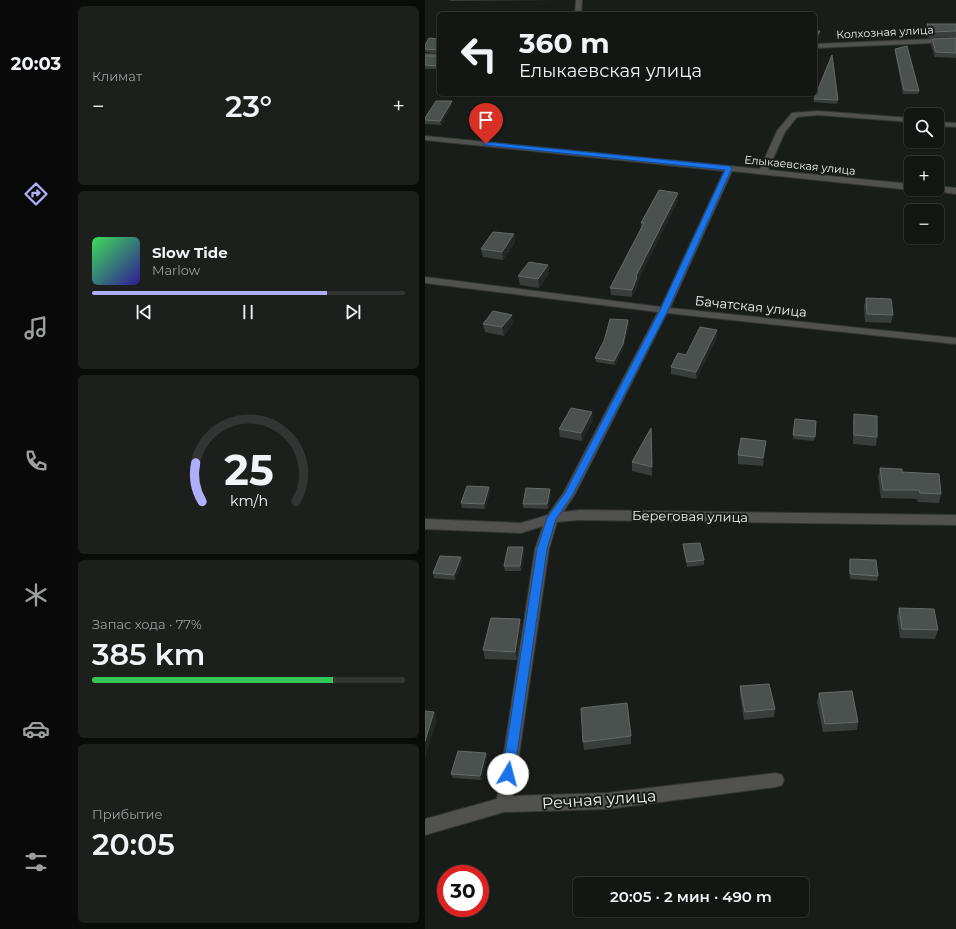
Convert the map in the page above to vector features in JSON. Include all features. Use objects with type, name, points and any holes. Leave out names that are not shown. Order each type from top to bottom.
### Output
[{"type":"street","points":[[578,12],[579,0]]},
{"type":"street","name":"Колхозная улица","points":[[817,46],[956,40]]},
{"type":"street","points":[[425,56],[437,56]]},
{"type":"street","points":[[763,172],[781,131],[795,115],[818,113],[904,119]]},
{"type":"street","points":[[944,124],[956,125]]},
{"type":"street","name":"Елыкаевская улица","points":[[425,138],[904,186]]},
{"type":"street","points":[[504,804],[542,549],[552,518],[569,494],[664,310],[729,168]]},
{"type":"street","points":[[944,190],[956,191]]},
{"type":"street","name":"Бачатская улица","points":[[425,280],[664,310],[956,341]]},
{"type":"street","name":"Береговая улица","points":[[425,524],[521,528],[552,518],[579,515],[956,520]]},
{"type":"street","name":"Речная улица","points":[[425,827],[504,804],[607,801],[776,780]]},
{"type":"building","points":[[927,24],[956,24],[956,31],[930,32]]},
{"type":"building","points":[[429,38],[437,39],[437,50],[425,49],[425,45]]},
{"type":"building","points":[[956,38],[956,53],[936,52],[932,39]]},
{"type":"building","points":[[907,46],[919,91],[904,90],[895,49]]},
{"type":"building","points":[[832,55],[838,100],[814,99],[815,96],[817,96],[817,92]]},
{"type":"building","points":[[425,56],[437,56],[437,66],[425,65]]},
{"type":"building","points":[[436,101],[452,101],[440,121],[425,120],[425,118]]},
{"type":"building","points":[[659,190],[678,193],[636,276],[637,277],[632,290],[610,288],[644,223],[641,223]]},
{"type":"building","points":[[493,232],[514,234],[502,252],[481,249]]},
{"type":"building","points":[[529,262],[548,265],[538,279],[518,276]]},
{"type":"building","points":[[866,298],[891,299],[893,315],[867,314]]},
{"type":"building","points":[[493,311],[512,315],[502,327],[483,324]]},
{"type":"building","points":[[610,319],[628,320],[623,344],[614,361],[595,358],[604,341]]},
{"type":"building","points":[[700,327],[717,330],[696,372],[671,367],[678,353],[686,355]]},
{"type":"building","points":[[571,408],[592,412],[581,433],[559,429]]},
{"type":"building","points":[[854,414],[877,416],[877,437],[854,435]]},
{"type":"building","points":[[795,419],[816,421],[815,437],[793,435]]},
{"type":"building","points":[[651,428],[652,467],[632,462]]},
{"type":"building","points":[[741,438],[766,441],[763,458],[738,455]]},
{"type":"building","points":[[880,468],[902,469],[902,472],[939,474],[941,494],[920,493],[919,490],[883,490]]},
{"type":"building","points":[[467,486],[489,487],[484,504],[461,503]]},
{"type":"building","points":[[526,488],[550,489],[547,504],[523,504]]},
{"type":"building","points":[[700,543],[704,560],[687,562],[683,544]]},
{"type":"building","points":[[508,547],[523,547],[520,566],[504,566]]},
{"type":"building","points":[[440,556],[461,557],[454,575],[433,573]]},
{"type":"building","points":[[850,559],[876,560],[878,576],[850,574]]},
{"type":"building","points":[[899,608],[934,609],[938,630],[902,629]]},
{"type":"building","points":[[491,618],[520,619],[515,652],[483,650]]},
{"type":"building","points":[[769,684],[775,709],[745,712],[740,686]]},
{"type":"building","points":[[852,691],[858,722],[825,724],[819,693]]},
{"type":"building","points":[[627,703],[631,736],[583,742],[581,708]]},
{"type":"building","points":[[425,711],[434,712],[425,741]]},
{"type":"building","points":[[458,751],[486,753],[480,776],[451,774]]},
{"type":"route","points":[[486,144],[729,168],[664,310],[569,494],[552,518],[542,549],[508,774]]}]
